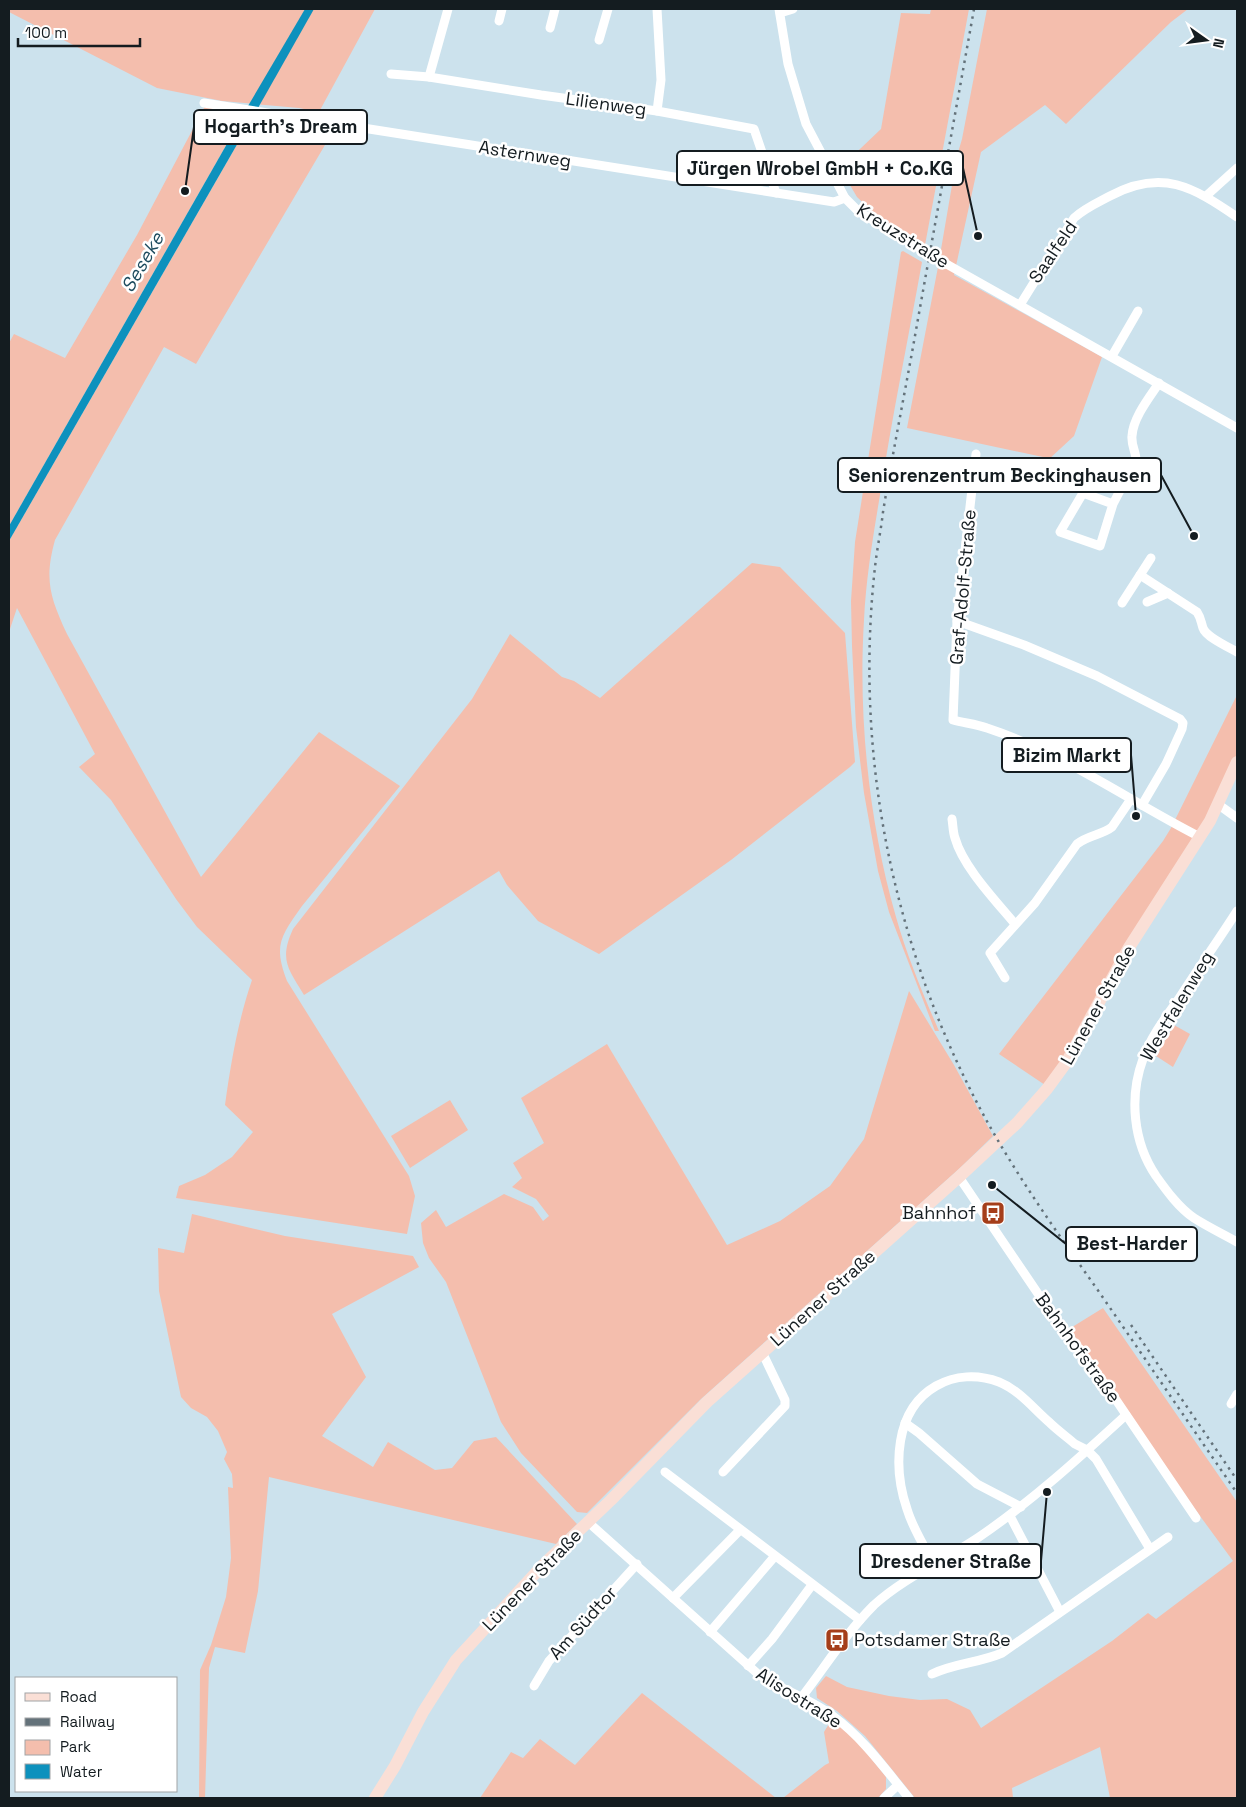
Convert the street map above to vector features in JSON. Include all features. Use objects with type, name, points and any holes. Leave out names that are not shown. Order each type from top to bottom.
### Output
[{"type":"main road","name":"Lünener Straße","points":[[375,1798],[395,1766],[423,1712],[456,1660],[543,1565],[708,1402],[1017,1123],[1059,1074],[1128,950],[1219,805],[1236,766]]},
{"type":"street","points":[[429,77],[448,9]]},
{"type":"street","points":[[498,21],[502,9]]},
{"type":"street","points":[[550,28],[555,9]]},
{"type":"street","points":[[600,40],[608,9]]},
{"type":"street","points":[[657,9],[661,80],[657,111]]},
{"type":"street","points":[[780,11],[794,9]]},
{"type":"street","name":"Kreuzstraße","points":[[780,11],[788,64],[806,124],[845,198],[859,212],[950,266],[1237,428]]},
{"type":"street","name":"Lilienweg","points":[[391,74],[429,77],[657,111],[754,129],[776,192]]},
{"type":"street","name":"Asternweg","points":[[204,104],[834,202],[845,198]]},
{"type":"street","points":[[1206,196],[1237,168]]},
{"type":"street","name":"Saalfeld","points":[[1020,305],[1069,225],[1084,209],[1136,184],[1149,182],[1173,184],[1206,196],[1237,217]]},
{"type":"street","points":[[1112,356],[1138,311]]},
{"type":"street","points":[[1113,504],[1083,493],[1060,532],[1100,546],[1113,504],[1136,460],[1132,436],[1136,421],[1159,383]]},
{"type":"street","name":"Graf-Adolf-Straße","points":[[976,454],[958,621],[953,720],[985,728],[1022,742],[1087,773],[1131,799]]},
{"type":"street","points":[[1122,603],[1151,558]]},
{"type":"street","points":[[1140,576],[1198,612],[1202,619],[1202,628],[1206,634],[1237,652]]},
{"type":"street","points":[[1147,602],[1168,593]]},
{"type":"street","points":[[958,621],[1024,645],[1097,676],[1180,719],[1183,723],[1182,729],[1166,764],[1142,805]]},
{"type":"street","points":[[1005,978],[990,953],[1035,903],[1077,844],[1083,839],[1112,827],[1131,799],[1200,837]]},
{"type":"street","points":[[1219,805],[1237,818]]},
{"type":"street","points":[[952,819],[955,838],[963,857],[986,890],[1015,924]]},
{"type":"street","name":"Westfalenweg","points":[[1237,911],[1151,1042],[1143,1059],[1136,1083],[1135,1108],[1140,1145],[1148,1164],[1162,1184],[1194,1218],[1237,1242]]},
{"type":"street","name":"Bahnhofstraße","points":[[959,1177],[1047,1307],[1110,1391],[1196,1518]]},
{"type":"street","points":[[723,1472],[784,1406],[785,1400],[762,1352]]},
{"type":"street","points":[[934,1564],[914,1528],[907,1509],[902,1488],[899,1453],[901,1434],[918,1400],[930,1389],[956,1377],[984,1377],[1012,1388],[1075,1444],[1087,1450],[1096,1459],[1150,1549]]},
{"type":"street","points":[[1230,1404],[1237,1394]]},
{"type":"street","points":[[801,1698],[860,1620],[890,1593],[974,1541],[1010,1516],[1126,1415]]},
{"type":"street","points":[[905,1423],[977,1484],[1021,1507]]},
{"type":"street","points":[[665,1472],[860,1620]]},
{"type":"street","points":[[1010,1516],[1060,1612]]},
{"type":"street","name":"Alisostraße","points":[[588,1522],[637,1564],[748,1666],[769,1682],[832,1715],[846,1726],[860,1739],[909,1798]]},
{"type":"street","points":[[673,1598],[740,1530]]},
{"type":"street","points":[[932,1674],[951,1666],[988,1659],[1002,1653],[1168,1537]]},
{"type":"street","points":[[710,1632],[775,1556]]},
{"type":"street","name":"Am Südtor","points":[[534,1686],[549,1661],[637,1564]]},
{"type":"street","name":"Alisostraße","points":[[748,1666],[772,1639],[812,1585]]},
{"type":"street","points":[[884,1798],[898,1785]]},
{"type":"green space","points":[[9,9],[375,9],[319,112],[299,108],[222,101],[157,88],[9,12]]},
{"type":"green space","points":[[931,9],[969,9],[925,245],[878,217],[857,197],[840,168],[881,129],[901,13],[930,14]]},
{"type":"green space","points":[[987,9],[1188,9],[1171,22],[1066,124],[1045,105],[981,152],[954,275],[1102,357],[1074,436],[1048,460],[1043,457],[907,428],[957,156]]},
{"type":"green space","points":[[205,106],[244,114],[9,526],[9,343],[14,334],[65,358],[137,235]]},
{"type":"green space","points":[[254,115],[335,128],[196,364],[164,347],[55,540],[49,578],[56,609],[67,634],[201,877],[319,732],[400,786],[302,906],[284,933],[281,941],[280,958],[287,981],[409,1176],[415,1196],[407,1234],[176,1198],[179,1186],[205,1175],[232,1157],[253,1132],[225,1105],[236,1042],[252,980],[197,927],[176,899],[111,800],[79,767],[95,754],[17,608],[9,632],[9,541]]},
{"type":"green space","points":[[903,251],[922,262],[890,437],[868,573],[863,657],[864,732],[872,807],[896,917],[921,989],[939,1031],[935,1031],[889,912],[878,871],[864,793],[856,727],[852,646],[851,601],[855,542],[901,252]]},
{"type":"green space","points":[[752,563],[780,567],[845,633],[855,762],[850,767],[731,860],[599,954],[538,921],[507,885],[499,871],[304,995],[287,964],[287,949],[293,929],[472,699],[510,634],[562,677],[574,681],[600,698]]},
{"type":"green space","points":[[1237,695],[1237,767],[1051,1089],[999,1054],[1163,841]]},
{"type":"green space","points":[[909,991],[954,1065],[993,1136],[960,1168],[701,1399],[587,1513],[577,1512],[521,1453],[501,1422],[446,1282],[429,1258],[423,1243],[421,1223],[436,1210],[446,1227],[504,1194],[533,1207],[543,1221],[549,1216],[536,1199],[512,1187],[522,1178],[513,1163],[544,1143],[521,1098],[607,1044],[727,1245],[780,1221],[830,1186],[864,1139]]},
{"type":"green space","points":[[1174,1025],[1190,1034],[1173,1067],[1156,1056]]},
{"type":"green space","points":[[450,1100],[468,1130],[410,1168],[391,1136]]},
{"type":"green space","points":[[192,1214],[285,1236],[413,1256],[419,1267],[332,1314],[366,1377],[322,1436],[373,1467],[388,1442],[435,1470],[452,1468],[474,1441],[496,1437],[577,1524],[556,1544],[269,1477],[258,1591],[245,1653],[215,1647],[209,1668],[205,1798],[199,1798],[200,1670],[211,1645],[226,1597],[231,1558],[228,1487],[233,1488],[232,1474],[224,1459],[227,1452],[218,1431],[207,1417],[191,1408],[181,1397],[159,1291],[158,1248],[184,1253]]},
{"type":"green space","points":[[1103,1308],[1237,1502],[1237,1798],[1110,1798],[1100,1747],[1012,1788],[1013,1798],[915,1798],[865,1736],[837,1711],[817,1698],[816,1688],[826,1676],[847,1687],[889,1696],[920,1700],[947,1699],[970,1710],[981,1728],[1112,1641],[1148,1613],[1156,1619],[1233,1561],[1148,1445],[1069,1329]]},
{"type":"green space","points":[[642,1693],[776,1798],[480,1798],[511,1752],[523,1758],[540,1739],[575,1765]]},
{"type":"green space","points":[[832,1719],[858,1742],[886,1777],[886,1789],[878,1798],[783,1798],[829,1763],[824,1732]]},
{"type":"water","points":[[305,9],[314,9],[258,108],[248,106]]},
{"type":"water","points":[[244,114],[254,115],[9,541],[9,526]]},
{"type":"railway","points":[[974,9],[890,471],[875,567],[870,634],[870,701],[875,768],[884,834],[899,899],[918,963],[941,1026],[969,1087],[997,1139],[1046,1215],[1237,1493]]},
{"type":"railway","points":[[1131,1325],[1237,1480]]},
{"type":"place","name":"Hogarth's Dream","points":[[185,191]]},
{"type":"place","name":"Jürgen Wrobel GmbH + Co.KG","points":[[978,236]]},
{"type":"place","name":"Seniorenzentrum Beckinghausen","points":[[1194,536]]},
{"type":"place","name":"Bizim Markt","points":[[1136,816]]},
{"type":"place","name":"Best-Harder","points":[[992,1185]]},
{"type":"place","name":"Bahnhof","points":[[993,1213]]},
{"type":"place","name":"Dresdener Straße","points":[[1047,1492]]},
{"type":"place","name":"Potsdamer Straße","points":[[837,1640]]},
{"type":"water label","name":"Seseke","points":[[142,262]]}]
